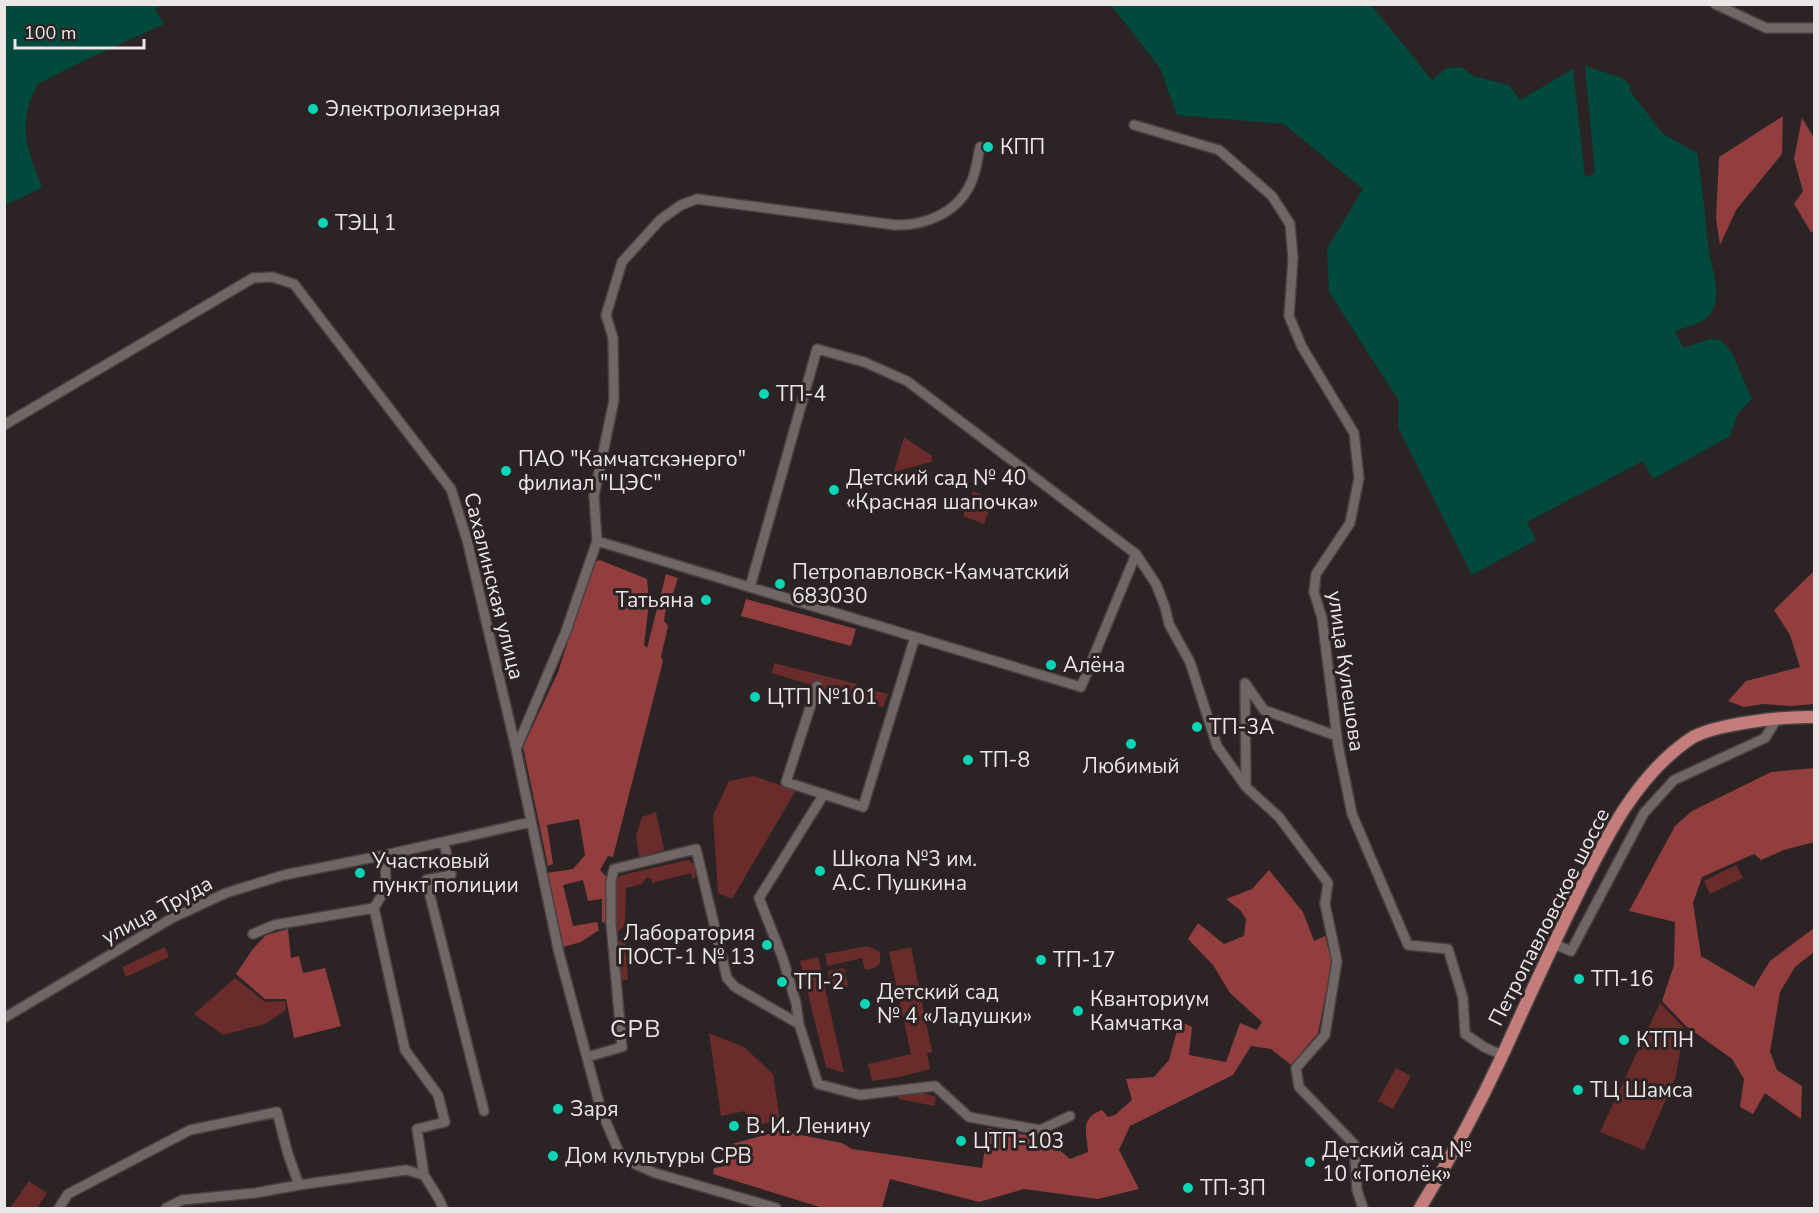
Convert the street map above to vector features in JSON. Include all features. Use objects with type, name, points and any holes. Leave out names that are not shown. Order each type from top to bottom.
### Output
[{"type":"main road","name":"Петропавловское шоссе","points":[[1420,1209],[1448,1163],[1593,864],[1636,791],[1660,762],[1692,737],[1757,721],[1815,717]]},
{"type":"street","points":[[1715,4],[1766,28],[1815,28]]},
{"type":"street","name":"улица Кулешова","points":[[1134,125],[1219,150],[1272,196],[1290,224],[1293,258],[1289,316],[1302,347],[1354,433],[1359,478],[1350,523],[1316,574],[1314,592],[1322,618],[1337,736],[1352,814],[1408,945],[1448,949],[1462,998],[1465,1034],[1484,1047],[1502,1055]]},
{"type":"street","points":[[516,749],[566,631],[597,542],[594,495],[614,400],[613,338],[606,315],[622,262],[660,220],[681,205],[697,200],[894,225],[910,226],[934,219],[954,205],[969,189],[980,147]]},
{"type":"street","name":"Сахалинская улица","points":[[4,425],[254,278],[272,277],[294,284],[451,489],[467,540],[516,749],[559,953],[601,1110],[618,1150],[628,1161],[655,1173],[776,1209]]},
{"type":"street","points":[[750,587],[817,349],[864,362],[908,381],[1136,554],[1156,584],[1169,624],[1190,662],[1216,746],[1246,787],[1279,817],[1328,883],[1325,904],[1337,962],[1325,1035],[1296,1068],[1299,1087],[1354,1144],[1357,1190],[1363,1209]]},
{"type":"street","points":[[597,542],[1081,687],[1136,554]]},
{"type":"street","points":[[817,686],[786,782],[863,807],[915,637]]},
{"type":"street","points":[[1246,787],[1245,683],[1264,710],[1337,736]]},
{"type":"street","points":[[1554,944],[1572,951],[1644,813],[1674,780],[1765,738],[1777,719]]},
{"type":"street","points":[[824,794],[759,898],[783,959],[796,1003],[799,1024],[818,1084],[860,1095],[935,1086],[969,1117],[1040,1130],[1070,1116]]},
{"type":"street","name":"улица Труда","points":[[4,1018],[172,918],[226,893],[284,875],[531,822]]},
{"type":"street","points":[[444,842],[451,875],[426,880],[484,1111]]},
{"type":"street","points":[[587,1057],[622,1047],[612,940],[611,880],[614,869],[696,849],[727,978],[735,987],[799,1024]]},
{"type":"street","points":[[385,855],[386,888],[374,908],[405,1050],[438,1095],[445,1122],[417,1129],[424,1175],[443,1209]]},
{"type":"street","points":[[253,934],[274,925],[374,908]]},
{"type":"street","points":[[59,1209],[68,1194],[190,1130],[277,1112],[299,1185]]},
{"type":"street","points":[[166,1209],[182,1200],[255,1193],[406,1170],[424,1175]]},
{"type":"shaded area","points":[[4,5],[162,5],[155,9],[164,24],[38,84],[27,112],[26,136],[42,188],[5,205]]},
{"type":"shaded area","points":[[1111,5],[1371,5],[1432,80],[1447,68],[1461,67],[1473,76],[1509,85],[1520,100],[1573,69],[1585,177],[1595,174],[1585,66],[1622,78],[1630,85],[1630,91],[1663,134],[1697,153],[1716,294],[1713,309],[1706,318],[1697,324],[1675,331],[1683,348],[1711,339],[1721,340],[1732,353],[1752,399],[1738,413],[1730,436],[1653,479],[1643,461],[1527,522],[1536,540],[1472,575],[1398,427],[1399,401],[1329,292],[1327,249],[1363,189],[1284,124],[1177,115],[1160,68]]},
{"type":"shaded area","points":[[1783,116],[1782,154],[1736,210],[1720,245],[1716,219],[1719,157]]},
{"type":"shaded area","points":[[1802,118],[1814,138],[1814,232],[1811,232],[1794,204],[1803,191],[1794,159]]},
{"type":"shaded area","points":[[904,437],[932,456],[931,462],[894,472]]},
{"type":"shaded area","points":[[973,491],[994,500],[984,524],[963,516]]},
{"type":"shaded area","points":[[600,560],[647,579],[649,602],[644,645],[647,648],[666,574],[678,578],[671,600],[666,598],[663,603],[666,607],[664,621],[668,626],[661,657],[663,661],[613,857],[608,856],[600,870],[607,877],[609,921],[602,922],[602,899],[588,901],[583,880],[563,885],[573,926],[597,922],[599,930],[581,942],[563,947],[546,873],[573,869],[585,855],[579,819],[547,825],[553,864],[548,866],[523,747],[558,672],[594,562]]},
{"type":"shaded area","points":[[1814,571],[1814,704],[1791,706],[1763,704],[1744,707],[1728,701],[1746,681],[1800,667],[1790,635],[1774,610]]},
{"type":"shaded area","points":[[746,599],[856,629],[851,646],[741,616]]},
{"type":"shaded area","points":[[774,663],[888,694],[883,707],[772,673]]},
{"type":"shaded area","points":[[1814,768],[1814,842],[1784,850],[1761,860],[1754,854],[1702,877],[1693,903],[1701,956],[1754,987],[1770,961],[1814,928],[1814,952],[1795,967],[1780,992],[1770,1052],[1777,1070],[1802,1086],[1801,1119],[1765,1093],[1753,1114],[1740,1107],[1744,1079],[1732,1059],[1686,1026],[1662,1001],[1674,965],[1675,922],[1629,911],[1675,826],[1692,811],[1771,772]]},
{"type":"shaded area","points":[[753,776],[796,790],[732,899],[718,893],[713,815],[729,781]]},
{"type":"shaded area","points":[[656,812],[664,850],[639,857],[636,836],[642,817]]},
{"type":"shaded area","points":[[687,860],[696,868],[693,880],[691,873],[652,883],[651,878],[646,878],[642,884],[626,888],[625,925],[616,934],[615,885],[617,878]]},
{"type":"shaded area","points":[[1736,865],[1743,878],[1710,894],[1704,881]]},
{"type":"shaded area","points":[[1269,870],[1303,912],[1314,941],[1325,936],[1332,962],[1318,1033],[1291,1065],[1271,1049],[1251,1046],[1233,1075],[1130,1126],[1119,1150],[1139,1189],[1098,1199],[1024,1189],[979,1202],[890,1179],[882,1208],[823,1208],[713,1174],[714,1168],[730,1165],[732,1144],[780,1131],[842,1143],[852,1149],[982,1168],[988,1128],[1047,1139],[1070,1159],[1088,1152],[1087,1122],[1102,1110],[1108,1117],[1115,1115],[1132,1100],[1126,1079],[1154,1077],[1169,1060],[1179,1023],[1192,1027],[1189,1055],[1226,1062],[1240,1023],[1257,1030],[1262,1022],[1230,993],[1213,965],[1188,939],[1198,923],[1224,944],[1244,936],[1246,919],[1240,910],[1226,899],[1252,889]]},
{"type":"shaded area","points":[[288,929],[291,958],[299,956],[303,973],[325,968],[341,1026],[294,1038],[286,999],[265,999],[236,974],[252,950],[266,935]]},
{"type":"shaded area","points":[[625,936],[628,979],[619,982],[617,943]]},
{"type":"shaded area","points":[[868,946],[880,952],[880,963],[875,968],[865,970],[862,958],[827,966],[825,954]]},
{"type":"shaded area","points":[[165,947],[169,957],[126,977],[122,967]]},
{"type":"shaded area","points":[[911,947],[932,1052],[927,1053],[930,1069],[872,1081],[868,1064],[911,1054],[889,952]]},
{"type":"shaded area","points":[[818,957],[844,1073],[826,1067],[800,961]]},
{"type":"shaded area","points":[[844,968],[848,986],[832,990],[828,971]]},
{"type":"shaded area","points":[[235,978],[265,1002],[285,1001],[286,1010],[265,1024],[223,1035],[194,1014]]},
{"type":"shaded area","points":[[1660,1003],[1684,1028],[1676,1076],[1644,1150],[1600,1132]]},
{"type":"shaded area","points":[[709,1033],[744,1047],[773,1074],[780,1120],[749,1127],[745,1111],[721,1116]]},
{"type":"shaded area","points":[[1396,1068],[1411,1076],[1393,1109],[1378,1101]]},
{"type":"shaded area","points":[[921,1092],[936,1097],[934,1106],[899,1099],[898,1096],[899,1094]]},
{"type":"shaded area","points":[[29,1181],[47,1193],[37,1208],[10,1208]]},
{"type":"place","name":"Электролизерная","points":[[313,109]]},
{"type":"place","name":"КПП","points":[[988,147]]},
{"type":"place","name":"ТЭЦ 1","points":[[323,223]]},
{"type":"place","name":"ТП-4","points":[[764,394]]},
{"type":"place","name":"ПАО \"Камчатскэнерго\" филиал \"ЦЭС\"","points":[[506,471]]},
{"type":"place","name":"Детский сад № 40 «Красная шапочка»","points":[[834,490]]},
{"type":"place","name":"Петропавловск-Камчатский 683030","points":[[780,584]]},
{"type":"place","name":"Татьяна","points":[[706,600]]},
{"type":"place","name":"Алёна","points":[[1051,665]]},
{"type":"place","name":"ЦТП №101","points":[[755,697]]},
{"type":"place","name":"ТП-3А","points":[[1197,727]]},
{"type":"place","name":"Любимый","points":[[1131,744]]},
{"type":"place","name":"ТП-8","points":[[968,760]]},
{"type":"place","name":"Школа №3 им. А.С. Пушкина","points":[[820,871]]},
{"type":"place","name":"Участковый пункт полиции","points":[[360,873]]},
{"type":"place","name":"Лаборатория ПОСТ-1 № 13","points":[[767,945]]},
{"type":"place","name":"ТП-17","points":[[1041,960]]},
{"type":"place","name":"ТП-16","points":[[1579,979]]},
{"type":"place","name":"ТП-2","points":[[782,982]]},
{"type":"place","name":"Детский сад № 4 «Ладушки»","points":[[865,1004]]},
{"type":"place","name":"Кванториум Камчатка","points":[[1078,1011]]},
{"type":"place","name":"КТПН","points":[[1624,1040]]},
{"type":"place","name":"ТЦ Шамса","points":[[1578,1090]]},
{"type":"place","name":"Заря","points":[[558,1109]]},
{"type":"place","name":"В. И. Ленину","points":[[734,1126]]},
{"type":"place","name":"ЦТП-103","points":[[961,1141]]},
{"type":"place","name":"Дом культуры СРВ","points":[[553,1156]]},
{"type":"place","name":"Детский сад № 10 «Тополёк»","points":[[1310,1162]]},
{"type":"place","name":"ТП-3П","points":[[1188,1188]]},
{"type":"district","name":"СРВ","points":[[636,1029]]}]
